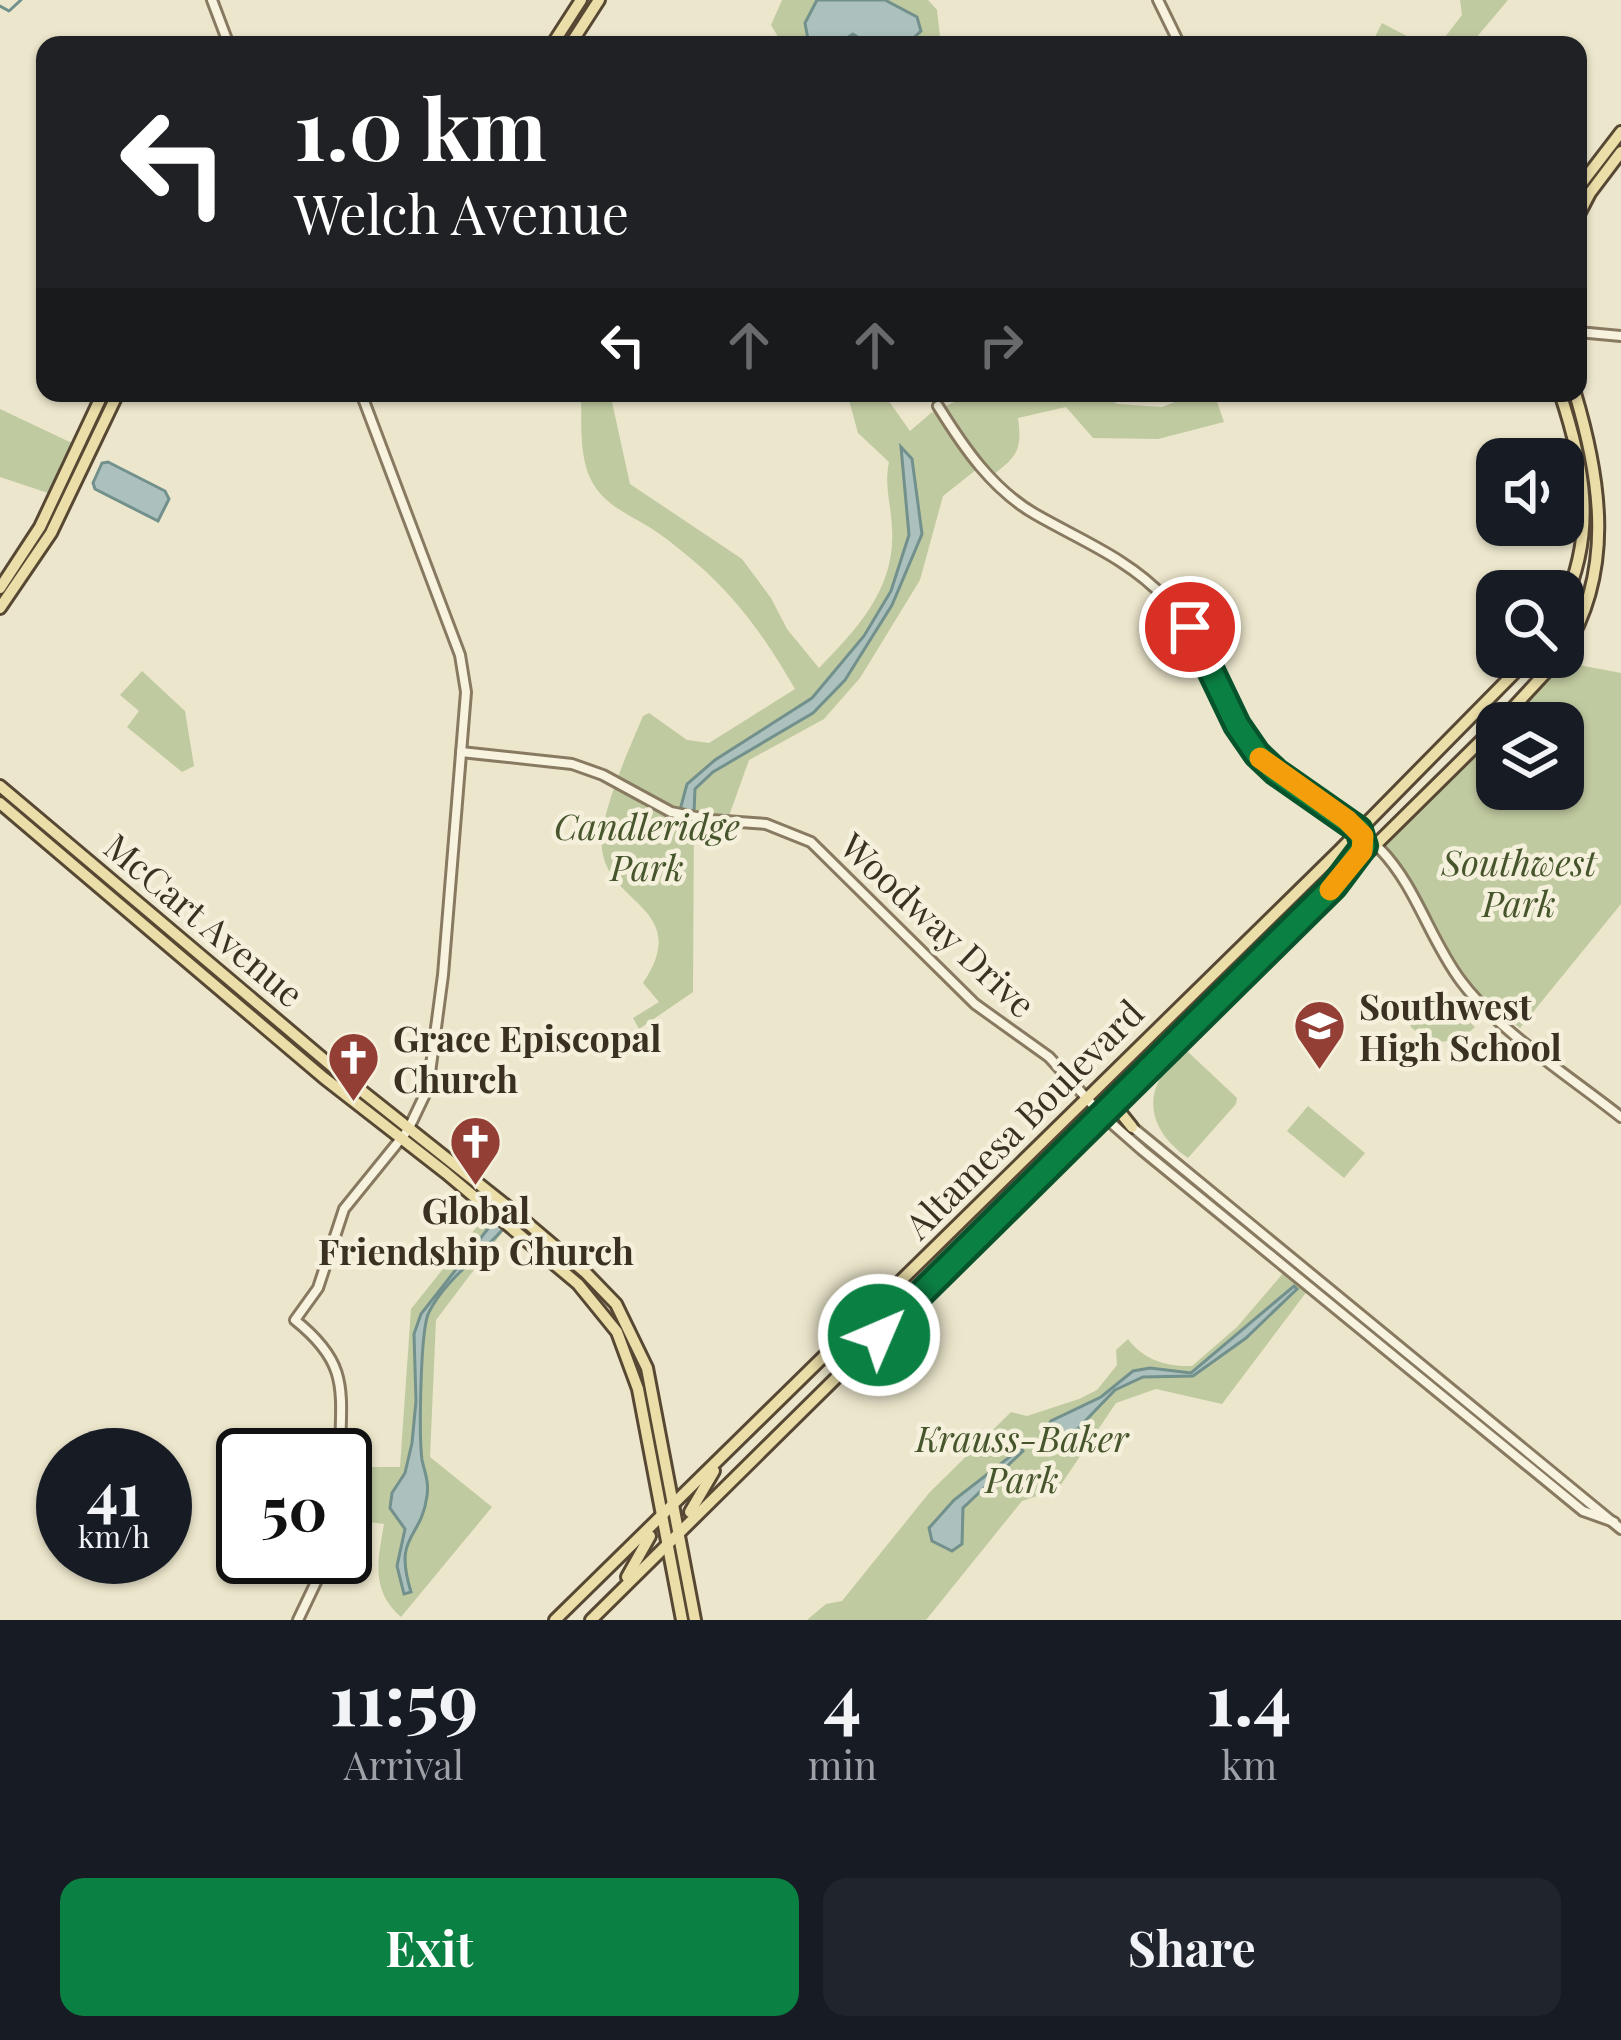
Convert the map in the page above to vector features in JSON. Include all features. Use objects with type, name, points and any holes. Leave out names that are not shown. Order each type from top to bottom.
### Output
[{"type":"main road","points":[[558,36],[580,0]]},
{"type":"main road","points":[[576,36],[598,0]]},
{"type":"main road","points":[[1587,176],[1621,132]]},
{"type":"main road","points":[[1587,203],[1621,152]]},
{"type":"main road","points":[[0,588],[46,530],[99,402]]},
{"type":"main road","points":[[0,608],[113,402]]},
{"type":"main road","points":[[1563,402],[1574,438]]},
{"type":"main road","points":[[1565,409],[1569,402]]},
{"type":"main road","name":"Altamesa Boulevard","points":[[1577,402],[1595,469],[1599,518],[1584,608]]},
{"type":"main road","points":[[1584,445],[1588,440]]},
{"type":"main road","points":[[1584,454],[1595,469]]},
{"type":"main road","points":[[1584,488],[1584,514]]},
{"type":"main road","points":[[1584,533],[1599,518],[1585,494]]},
{"type":"main road","name":"Altamesa Boulevard","points":[[591,1620],[1054,1162],[1091,1118],[1125,1058],[1509,678]]},
{"type":"main road","name":"Altamesa Boulevard","points":[[1518,702],[1541,678]]},
{"type":"main road","name":"Altamesa Boulevard","points":[[662,1519],[1037,1146],[1097,1104],[1123,1094],[1476,745]]},
{"type":"main road","name":"McCart Avenue","points":[[0,786],[6,802],[404,1135],[586,1273],[620,1310],[647,1368],[673,1506],[682,1620]]},
{"type":"main road","points":[[1375,844],[1372,828],[1392,797]]},
{"type":"main road","name":"McCart Avenue","points":[[6,802],[33,813],[328,1073]]},
{"type":"main road","points":[[1350,870],[1364,846],[1359,830]]},
{"type":"main road","points":[[1252,936],[1268,950]]},
{"type":"main road","points":[[1123,1094],[1120,1112],[1132,1127]]},
{"type":"main road","points":[[1037,1146],[1054,1162]]},
{"type":"main road","name":"McCart Avenue","points":[[461,1177],[578,1284],[617,1332],[638,1389],[662,1519],[674,1535],[695,1620]]},
{"type":"main road","points":[[994,1188],[1010,1205]]},
{"type":"main road","points":[[909,1304],[908,1283],[929,1253]]},
{"type":"main road","points":[[879,1335],[898,1306],[895,1288]]},
{"type":"main road","points":[[818,1364],[834,1380]]},
{"type":"main road","points":[[750,1431],[765,1447]]},
{"type":"main road","points":[[674,1535],[719,1461]]},
{"type":"main road","points":[[669,1486],[689,1491]]},
{"type":"main road","points":[[555,1620],[662,1519]]},
{"type":"main road","points":[[620,1591],[662,1519]]},
{"type":"main road","points":[[592,1584],[610,1601]]},
{"type":"street","points":[[212,0],[226,36]]},
{"type":"street","points":[[1158,0],[1176,36]]},
{"type":"street","points":[[1587,333],[1621,336]]},
{"type":"street","points":[[341,1428],[338,1369],[326,1348],[295,1320],[318,1288],[342,1212],[404,1135],[424,1102],[433,1068],[465,671],[364,402]]},
{"type":"street","points":[[938,406],[970,454],[1006,494],[1107,552],[1160,592],[1190,627],[1237,725],[1257,754],[1375,844],[1393,863],[1450,966],[1473,997],[1621,1117]]},
{"type":"street","name":"Woodway Drive","points":[[461,752],[572,764],[603,775],[671,812],[766,824],[814,844],[975,1004],[1048,1057],[1142,1150],[1324,1299],[1341,1305]]},
{"type":"street","name":"Woodway Drive","points":[[1097,1104],[1149,1141],[1583,1511],[1617,1526]]},
{"type":"street","points":[[1142,1150],[1149,1141]]},
{"type":"street","points":[[298,1620],[315,1584]]},
{"type":"green space","points":[[782,0],[928,0],[937,10],[940,36],[778,36],[771,25]]},
{"type":"green space","points":[[1460,0],[1508,0],[1478,36],[1446,36],[1462,15]]},
{"type":"green space","points":[[1382,23],[1407,36],[1376,36]]},
{"type":"green space","name":"Candleridge Park","points":[[581,402],[612,402],[630,484],[742,559],[787,629],[819,668],[871,606],[892,550],[889,462],[858,433],[849,402],[889,402],[910,431],[931,413],[955,402],[1114,402],[1162,407],[1175,402],[1217,402],[1224,422],[1158,439],[1093,438],[1066,407],[1018,418],[1018,447],[1011,460],[988,479],[977,469],[943,496],[920,580],[860,678],[824,719],[749,760],[729,816],[694,813],[693,992],[639,1029],[633,1018],[659,1002],[643,983],[656,958],[659,938],[654,922],[608,868],[602,835],[616,782],[643,716],[649,713],[687,740],[709,743],[795,689],[767,643],[721,587],[684,552],[600,493],[589,475]]},
{"type":"green space","points":[[0,409],[74,444],[51,494],[0,477]]},
{"type":"green space","name":"Southwest Park","points":[[1584,666],[1621,673],[1621,904],[1520,1028],[1471,984],[1386,845],[1476,754],[1476,810],[1584,810],[1584,702],[1527,702],[1549,678],[1584,678]]},
{"type":"green space","points":[[142,671],[185,711],[194,766],[182,772],[127,727],[139,711],[120,695]]},
{"type":"green space","points":[[1440,996],[1475,1027],[1442,1042],[1410,1026]]},
{"type":"green space","points":[[1186,1050],[1237,1098],[1188,1158],[1162,1132],[1153,1104],[1161,1076]]},
{"type":"green space","points":[[1308,1106],[1365,1153],[1344,1178],[1287,1131]]},
{"type":"green space","points":[[487,1214],[504,1230],[436,1320],[430,1457],[492,1507],[401,1617],[380,1585],[384,1524],[372,1522],[372,1467],[400,1467],[411,1309]]},
{"type":"green space","name":"Krauss-Baker Park","points":[[1285,1271],[1308,1290],[1222,1404],[1156,1389],[1116,1403],[1058,1489],[1022,1501],[926,1620],[807,1620],[826,1604],[842,1601],[929,1493],[1011,1412],[1027,1416],[1097,1390],[1117,1365],[1116,1350],[1128,1339],[1157,1361],[1192,1366],[1237,1327]]},
{"type":"shaded area","points":[[817,0],[885,0],[917,17],[921,31],[916,36],[807,36],[805,23]]},
{"type":"shaded area","points":[[901,447],[912,459],[922,534],[892,605],[845,680],[813,713],[713,772],[695,789],[694,812],[680,810],[687,784],[715,760],[812,698],[864,636],[891,591],[909,535]]},
{"type":"shaded area","points":[[102,463],[165,491],[169,499],[158,521],[95,489]]},
{"type":"shaded area","points":[[494,1221],[503,1229],[444,1289],[426,1322],[421,1430],[427,1491],[424,1511],[407,1548],[411,1592],[404,1594],[397,1566],[405,1529],[390,1508],[412,1443],[414,1334],[421,1314]]},
{"type":"shaded area","points":[[1294,1286],[1297,1289],[1246,1338],[1193,1376],[1143,1377],[1115,1390],[1063,1444],[1052,1445],[1045,1431],[1051,1421],[1101,1397],[1133,1371],[1191,1373]]},
{"type":"shaded area","points":[[1021,1448],[963,1508],[962,1544],[952,1551],[932,1541],[929,1528],[954,1500]]},
{"type":"waterway","points":[[0,6],[9,11],[21,0]]},
{"type":"slow traffic","points":[[1260,758],[1363,836],[1362,851],[1330,890]]},
{"type":"place","name":"Southwest High School","points":[[1320,1072]]},
{"type":"place","name":"Grace Episcopal Church","points":[[354,1104]]},
{"type":"place","name":"Global Friendship Church","points":[[476,1187]]},
{"type":"route","points":[[879,1335],[1350,870],[1364,846],[1359,830],[1269,767],[1249,745],[1190,627]]}]
